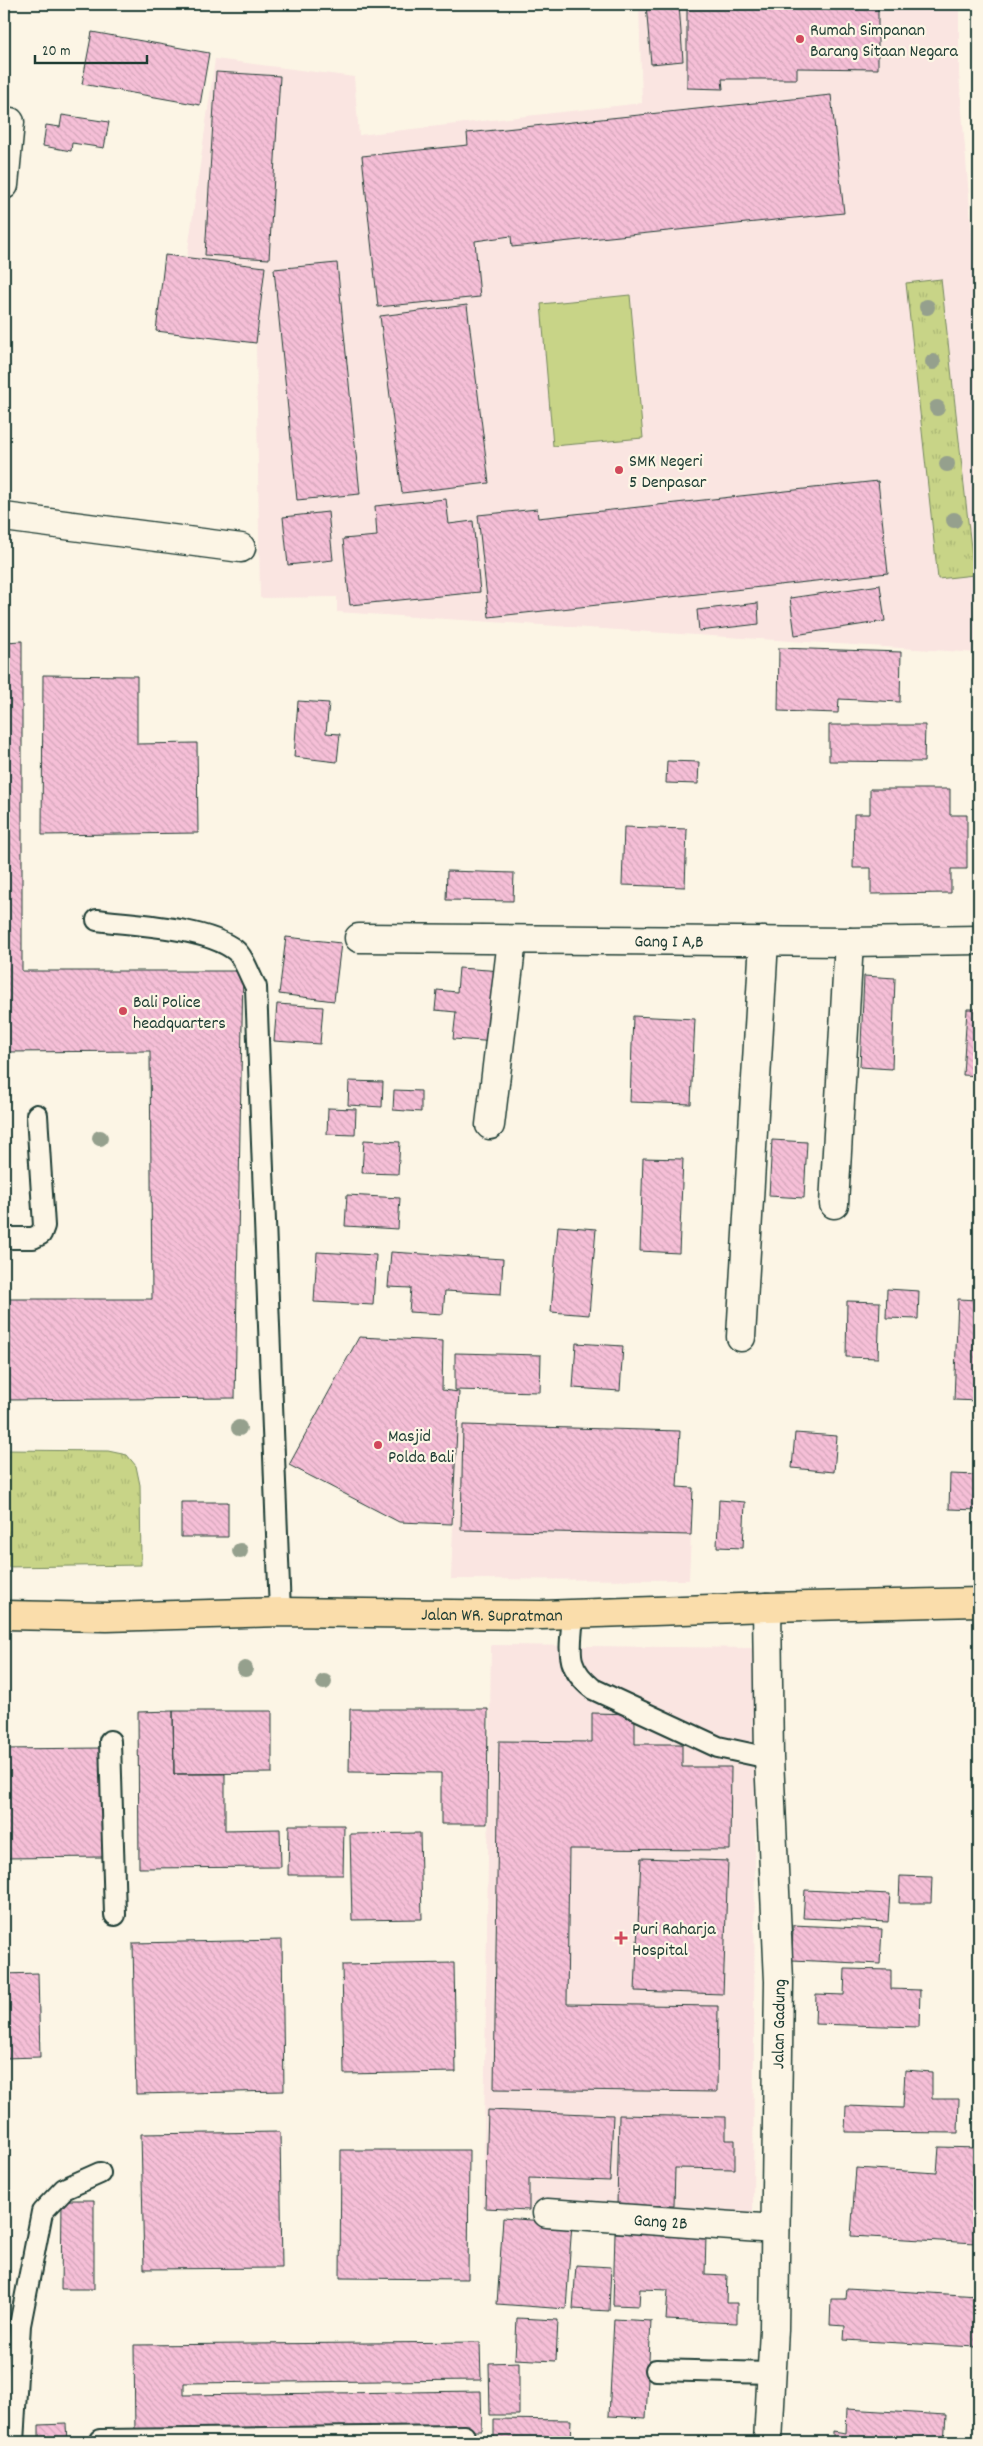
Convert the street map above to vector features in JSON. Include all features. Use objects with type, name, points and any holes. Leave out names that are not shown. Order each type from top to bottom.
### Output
[{"type":"main road","name":"Jalan WR. Supratman","points":[[4,1615],[107,1617],[280,1612],[573,1614],[979,1602]]},
{"type":"street","points":[[4,185],[10,122]]},
{"type":"street","points":[[4,517],[241,548]]},
{"type":"street","name":"Gang I A,B","points":[[359,938],[849,942],[979,940]]},
{"type":"street","points":[[490,1125],[512,940]]},
{"type":"street","points":[[741,1337],[764,941]]},
{"type":"street","points":[[834,1204],[849,942]]},
{"type":"street","name":"Jalan Gadung","points":[[767,1607],[769,1758],[779,1981],[774,2329],[770,2374],[768,2442]]},
{"type":"street","name":"Gang 2B","points":[[546,2213],[775,2230]]},
{"type":"lane","points":[[97,920],[177,930],[215,938],[237,951],[256,987],[280,1612]]},
{"type":"lane","points":[[4,1238],[33,1238],[41,1234],[44,1226],[36,1115]]},
{"type":"lane","points":[[573,1614],[571,1663],[579,1678],[593,1689],[710,1741],[718,1747],[769,1758]]},
{"type":"lane","points":[[110,1741],[115,1915]]},
{"type":"lane","points":[[13,2442],[20,2326],[42,2212],[64,2189],[100,2173]]},
{"type":"lane","points":[[656,2370],[770,2374]]},
{"type":"lane","points":[[100,2440],[464,2436]]},
{"type":"shaded area","name":"SMK Negeri 5 Denpasar","points":[[639,4],[959,4],[959,74],[979,320],[979,653],[337,612],[337,597],[260,598],[256,344],[156,331],[165,255],[187,257],[215,59],[354,77],[359,135],[642,103]]},
{"type":"shaded area","points":[[457,1424],[680,1431],[677,1487],[693,1488],[689,1580],[451,1579]]},
{"type":"shaded area","name":"Puri Raharja Hospital","points":[[491,1645],[756,1648],[753,2221],[483,2209]]},
{"type":"green space","points":[[941,279],[974,575],[938,579],[906,283]]},
{"type":"green space","points":[[630,295],[643,438],[553,446],[541,304]]},
{"type":"green space","points":[[4,1450],[108,1451],[127,1455],[136,1466],[140,1485],[141,1565],[4,1567]]},
{"type":"building","points":[[646,4],[679,4],[683,61],[651,64]]},
{"type":"building","points":[[687,4],[878,4],[878,69],[797,68],[797,79],[722,79],[723,89],[687,88]]},
{"type":"building","points":[[92,32],[209,53],[200,105],[82,84]]},
{"type":"building","points":[[216,72],[280,76],[269,259],[205,255]]},
{"type":"building","points":[[831,95],[844,213],[512,247],[511,236],[475,241],[480,297],[378,307],[362,156],[468,145],[467,133]]},
{"type":"building","points":[[62,115],[109,122],[104,148],[72,143],[71,151],[43,146],[46,125],[60,127]]},
{"type":"building","points":[[165,255],[265,267],[256,343],[156,331]]},
{"type":"building","points":[[337,263],[360,494],[297,500],[274,269]]},
{"type":"building","points":[[467,305],[489,483],[402,493],[380,316]]},
{"type":"building","points":[[878,481],[888,573],[489,617],[478,515],[537,509],[538,518]]},
{"type":"building","points":[[446,499],[449,524],[473,521],[480,592],[350,605],[343,539],[377,536],[375,506]]},
{"type":"building","points":[[328,512],[333,560],[288,565],[283,517]]},
{"type":"building","points":[[880,585],[885,621],[795,635],[790,598]]},
{"type":"building","points":[[758,603],[759,624],[699,631],[697,610]]},
{"type":"building","name":"Bali Police headquarters","points":[[22,641],[22,971],[243,971],[235,1398],[4,1400],[4,1299],[152,1299],[150,1051],[4,1052],[4,642]]},
{"type":"building","points":[[779,648],[901,652],[900,702],[839,699],[838,713],[778,711]]},
{"type":"building","points":[[43,675],[137,676],[137,744],[197,743],[198,833],[42,835]]},
{"type":"building","points":[[298,701],[329,703],[326,733],[340,734],[337,762],[294,757]]},
{"type":"building","points":[[829,725],[925,725],[924,762],[829,761]]},
{"type":"building","points":[[667,761],[699,762],[698,784],[666,783]]},
{"type":"building","points":[[870,789],[950,789],[950,815],[967,815],[967,869],[951,869],[951,893],[871,894],[871,868],[853,868],[854,814],[870,814]]},
{"type":"building","points":[[624,827],[687,829],[685,887],[622,885]]},
{"type":"building","points":[[447,871],[514,873],[513,901],[446,900]]},
{"type":"building","points":[[286,937],[341,943],[334,1001],[279,994]]},
{"type":"building","points":[[459,968],[503,971],[498,1042],[453,1039],[456,1012],[435,1010],[437,990],[457,992]]},
{"type":"building","points":[[864,976],[895,978],[892,1069],[860,1067]]},
{"type":"building","points":[[277,1004],[323,1007],[320,1044],[274,1041]]},
{"type":"building","points":[[967,1009],[979,1009],[979,1076],[963,1075]]},
{"type":"building","points":[[633,1016],[695,1019],[691,1104],[630,1102]]},
{"type":"building","points":[[349,1081],[383,1082],[382,1107],[348,1105]]},
{"type":"building","points":[[394,1090],[421,1091],[421,1112],[393,1110]]},
{"type":"building","points":[[328,1108],[356,1109],[355,1135],[327,1134]]},
{"type":"building","points":[[364,1140],[400,1142],[398,1174],[362,1173]]},
{"type":"building","points":[[772,1140],[807,1142],[804,1198],[769,1196]]},
{"type":"building","points":[[643,1158],[683,1159],[679,1253],[640,1251]]},
{"type":"building","points":[[347,1195],[400,1198],[398,1229],[345,1226]]},
{"type":"building","points":[[558,1226],[596,1229],[589,1315],[551,1312]]},
{"type":"building","points":[[317,1252],[376,1255],[373,1305],[314,1302]]},
{"type":"building","points":[[391,1252],[503,1259],[501,1294],[445,1291],[443,1314],[409,1312],[411,1288],[388,1287]]},
{"type":"building","points":[[887,1289],[919,1291],[918,1319],[886,1318]]},
{"type":"building","points":[[958,1299],[979,1300],[979,1401],[954,1400]]},
{"type":"building","points":[[847,1301],[880,1302],[878,1358],[846,1357]]},
{"type":"building","name":"Masjid Polda Bali","points":[[359,1337],[443,1341],[442,1390],[459,1392],[452,1524],[399,1522],[289,1465]]},
{"type":"building","points":[[576,1343],[623,1346],[620,1391],[573,1388]]},
{"type":"building","points":[[455,1353],[541,1355],[540,1392],[455,1390]]},
{"type":"building","points":[[463,1425],[680,1431],[677,1487],[693,1488],[691,1535],[461,1530]]},
{"type":"building","points":[[795,1433],[837,1436],[834,1472],[792,1468]]},
{"type":"building","points":[[950,1474],[979,1475],[979,1510],[949,1509]]},
{"type":"building","points":[[719,1500],[745,1502],[743,1548],[717,1547]]},
{"type":"building","points":[[181,1502],[228,1502],[228,1537],[181,1537]]},
{"type":"building","points":[[350,1709],[488,1709],[487,1824],[441,1824],[441,1773],[349,1772]]},
{"type":"building","points":[[173,1711],[174,1774],[225,1774],[225,1830],[280,1829],[281,1867],[139,1868],[138,1712]]},
{"type":"building","points":[[173,1711],[272,1711],[272,1773],[174,1774]]},
{"type":"building","points":[[592,1713],[635,1714],[635,1744],[682,1744],[682,1767],[731,1767],[730,1850],[569,1849],[567,2004],[718,2006],[717,2092],[494,2089],[499,1741],[592,1742]]},
{"type":"building","points":[[102,1748],[104,1857],[4,1858],[4,1749]]},
{"type":"building","points":[[289,1825],[344,1825],[343,1875],[288,1875]]},
{"type":"building","points":[[420,1833],[422,1919],[352,1920],[350,1834]]},
{"type":"building","points":[[641,1858],[728,1861],[723,1994],[635,1991]]},
{"type":"building","points":[[900,1876],[932,1877],[931,1903],[899,1903]]},
{"type":"building","points":[[805,1890],[890,1894],[888,1922],[803,1918]]},
{"type":"building","points":[[793,1925],[882,1929],[880,1964],[792,1960]]},
{"type":"building","points":[[282,1940],[284,2091],[136,2094],[133,1943]]},
{"type":"building","points":[[454,1963],[456,2072],[344,2074],[342,1965]]},
{"type":"building","points":[[845,1969],[891,1970],[891,1989],[920,1990],[919,2027],[815,2024],[816,1994],[844,1995]]},
{"type":"building","points":[[38,1973],[40,2057],[4,2058],[4,1974]]},
{"type":"building","points":[[905,2070],[932,2072],[932,2099],[959,2099],[958,2133],[845,2132],[846,2106],[903,2108]]},
{"type":"building","points":[[488,2110],[613,2115],[610,2181],[529,2178],[529,2210],[485,2208]]},
{"type":"building","points":[[619,2115],[726,2117],[726,2140],[735,2140],[735,2169],[675,2168],[674,2206],[617,2205]]},
{"type":"building","points":[[280,2132],[282,2268],[144,2269],[141,2134]]},
{"type":"building","points":[[939,2147],[979,2148],[976,2243],[851,2236],[856,2168],[937,2173]]},
{"type":"building","points":[[341,2150],[469,2150],[468,2279],[340,2278]]},
{"type":"building","points":[[62,2200],[94,2200],[94,2289],[61,2289]]},
{"type":"building","points":[[503,2218],[572,2223],[566,2309],[497,2304]]},
{"type":"building","points":[[615,2233],[706,2236],[705,2274],[727,2275],[726,2303],[737,2303],[737,2323],[666,2320],[668,2290],[640,2289],[639,2306],[613,2305]]},
{"type":"building","points":[[576,2265],[611,2267],[609,2311],[573,2309]]},
{"type":"building","points":[[847,2288],[979,2296],[979,2341],[977,2340],[976,2347],[844,2340],[845,2326],[830,2325],[831,2299],[846,2299]]},
{"type":"building","points":[[517,2318],[558,2320],[556,2361],[515,2359]]},
{"type":"building","points":[[614,2319],[651,2321],[646,2418],[609,2416]]},
{"type":"building","points":[[480,2342],[481,2380],[184,2383],[184,2395],[481,2391],[482,2431],[135,2435],[134,2345]]},
{"type":"building","points":[[519,2362],[519,2415],[490,2415],[489,2363]]},
{"type":"building","points":[[847,2409],[946,2415],[944,2442],[833,2442],[833,2431],[846,2433]]},
{"type":"building","points":[[494,2419],[571,2420],[570,2442],[494,2442]]},
{"type":"building","points":[[66,2424],[67,2442],[39,2442],[39,2425]]},
{"type":"place","name":"Rumah Simpanan Barang Sitaan Negara","points":[[800,39]]},
{"type":"place","name":"SMK Negeri 5 Denpasar","points":[[619,470]]},
{"type":"place","name":"Bali Police headquarters","points":[[123,1011]]},
{"type":"place","name":"Masjid Polda Bali","points":[[378,1445]]},
{"type":"place","name":"Puri Raharja Hospital","points":[[621,1938]]}]
